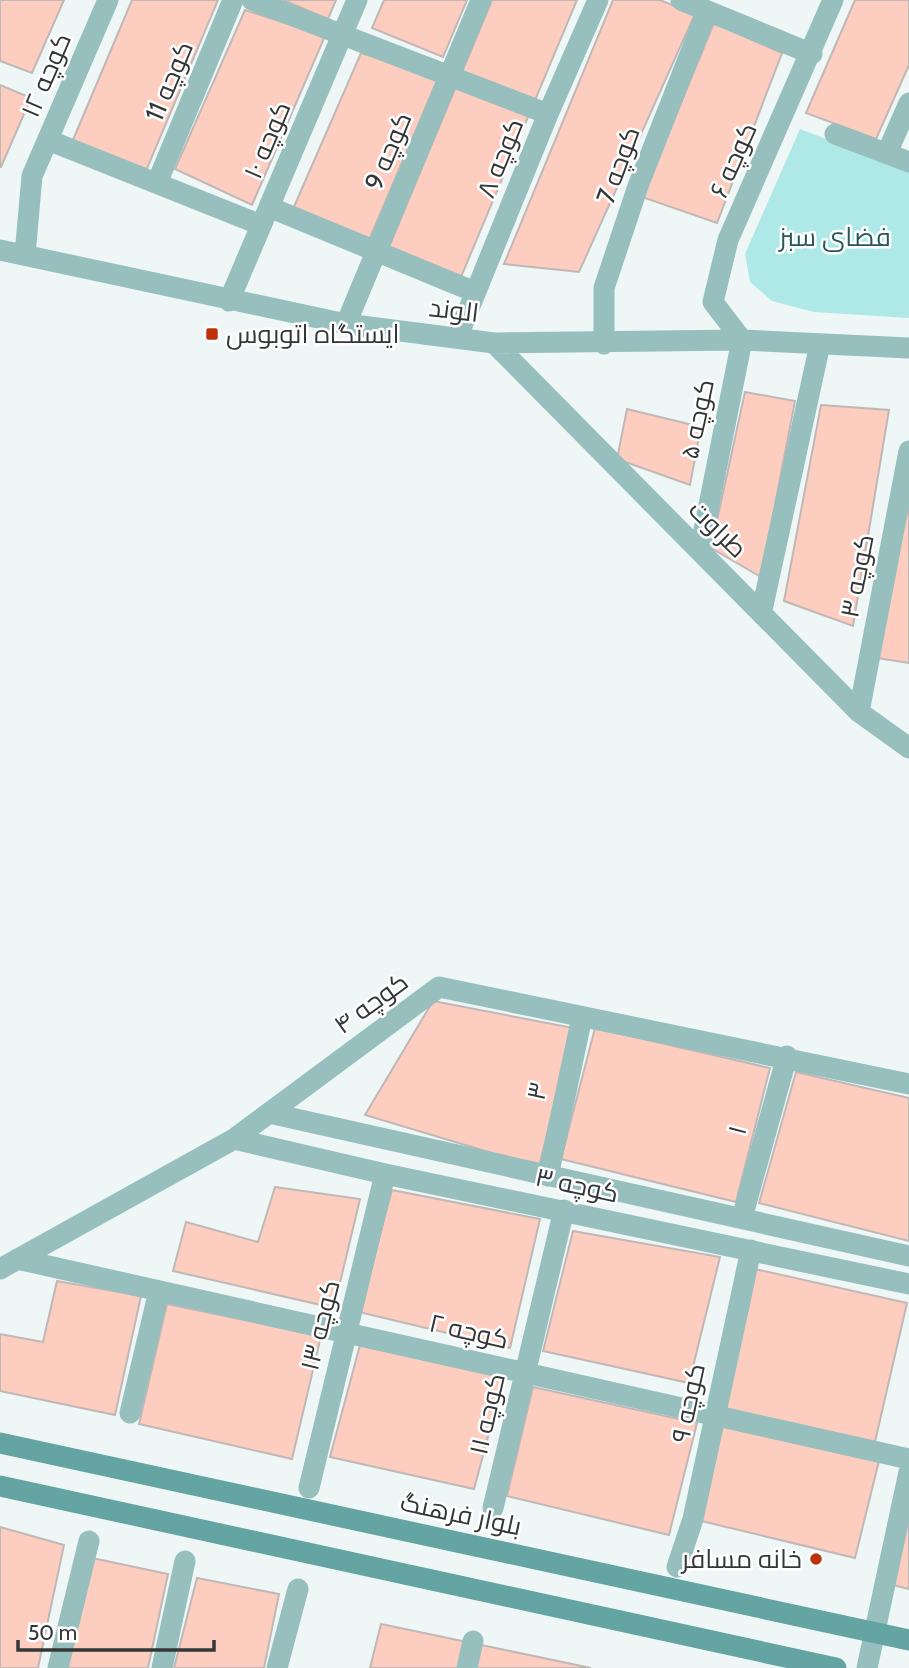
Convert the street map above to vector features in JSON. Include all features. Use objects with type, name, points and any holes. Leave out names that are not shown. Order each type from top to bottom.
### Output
[{"type":"main road","name":"بلوار فرهنگ","points":[[0,1443],[909,1640]]},
{"type":"main road","points":[[0,1486],[836,1668]]},
{"type":"street","name":"کوچه ۱۲","points":[[25,255],[32,176],[108,0]]},
{"type":"street","name":"کوچه 11","points":[[156,183],[233,0]]},
{"type":"street","points":[[252,0],[548,114]]},
{"type":"street","name":"کوچه ۱۰","points":[[229,301],[357,0]]},
{"type":"street","name":"کوچه 9","points":[[346,324],[481,0]]},
{"type":"street","name":"کوچه ۸","points":[[457,338],[548,114],[598,0]]},
{"type":"street","points":[[681,0],[812,54]]},
{"type":"street","name":"کوچه ۶","points":[[742,340],[713,302],[728,240],[812,54],[833,0]]},
{"type":"street","name":"کوچه 7","points":[[604,344],[604,288],[638,186],[707,11]]},
{"type":"street","points":[[887,152],[909,103]]},
{"type":"street","points":[[835,134],[909,162]]},
{"type":"street","points":[[48,140],[156,183],[376,253],[475,292]]},
{"type":"street","name":"الوند","points":[[0,250],[346,324],[494,343],[604,344],[742,340],[909,348]]},
{"type":"street","name":"کوچه ۵","points":[[700,550],[742,340]]},
{"type":"street","name":"طراوت","points":[[494,343],[762,610],[859,712],[909,748]]},
{"type":"street","points":[[762,610],[820,344]]},
{"type":"street","name":"کوچه ۳","points":[[859,712],[909,451]]},
{"type":"street","name":"کوچه ۴","points":[[8,1264],[234,1139],[439,987],[787,1056],[909,1084]]},
{"type":"street","name":"۳","points":[[548,1176],[582,1017]]},
{"type":"street","name":"۱","points":[[742,1218],[787,1056]]},
{"type":"street","name":"کوچه ۳","points":[[268,1113],[909,1256]]},
{"type":"street","name":"کوچه ۳","points":[[234,1139],[385,1174],[909,1284]]},
{"type":"street","name":"کوچه ۱۳","points":[[309,1488],[385,1174]]},
{"type":"street","name":"کوچه ۱۱","points":[[493,1508],[564,1210]]},
{"type":"street","name":"کوچه ۹","points":[[677,1567],[693,1518],[751,1250]]},
{"type":"street","name":"کوچه ۲","points":[[8,1264],[159,1290],[909,1459]]},
{"type":"street","points":[[130,1413],[159,1290]]},
{"type":"street","points":[[867,1668],[909,1472]]},
{"type":"street","points":[[58,1668],[89,1541]]},
{"type":"street","points":[[162,1668],[185,1561]]},
{"type":"street","points":[[277,1668],[298,1589]]},
{"type":"street","points":[[467,1668],[473,1641]]},
{"type":"green space","name":"فضای سبز","points":[[800,129],[909,171],[909,318],[814,312],[772,301],[750,282],[745,254]]},
{"type":"building","points":[[0,0],[64,0],[32,73],[0,61]]},
{"type":"building","points":[[132,0],[218,0],[143,178],[70,147]]},
{"type":"building","points":[[283,0],[336,0],[328,19]]},
{"type":"building","points":[[384,0],[467,0],[443,57],[372,28]]},
{"type":"building","points":[[492,0],[577,0],[461,277],[389,247]]},
{"type":"building","points":[[613,0],[660,0],[695,14],[579,272],[504,264]]},
{"type":"building","points":[[855,0],[909,0],[909,65],[876,139],[806,113]]},
{"type":"building","points":[[245,10],[325,36],[252,205],[175,169]]},
{"type":"building","points":[[714,23],[782,53],[717,223],[642,197]]},
{"type":"building","points":[[361,53],[439,76],[369,240],[293,209]]},
{"type":"building","points":[[0,85],[31,98],[1,167],[0,167]]},
{"type":"building","points":[[745,392],[795,401],[761,577],[711,548]]},
{"type":"building","points":[[821,405],[889,410],[853,626],[784,601]]},
{"type":"building","points":[[627,409],[701,427],[690,485],[617,459]]},
{"type":"building","points":[[909,484],[909,663],[877,658]]},
{"type":"building","points":[[433,1001],[573,1028],[539,1167],[365,1115]]},
{"type":"building","points":[[595,1028],[770,1068],[736,1202],[561,1159]]},
{"type":"building","points":[[796,1072],[909,1098],[909,1241],[759,1203]]},
{"type":"building","points":[[275,1187],[360,1199],[334,1308],[173,1271],[186,1222],[258,1242]]},
{"type":"building","points":[[392,1190],[540,1219],[510,1348],[359,1312]]},
{"type":"building","points":[[573,1231],[720,1257],[689,1383],[543,1351]]},
{"type":"building","points":[[755,1269],[907,1303],[874,1446],[722,1410]]},
{"type":"building","points":[[57,1281],[141,1296],[115,1415],[0,1391],[0,1334],[43,1342]]},
{"type":"building","points":[[167,1304],[321,1336],[292,1459],[139,1424]]},
{"type":"building","points":[[360,1345],[504,1377],[474,1489],[330,1457]]},
{"type":"building","points":[[533,1387],[697,1423],[669,1535],[507,1496]]},
{"type":"building","points":[[717,1421],[879,1461],[855,1558],[693,1519]]},
{"type":"building","points":[[909,1514],[909,1589],[893,1585]]},
{"type":"building","points":[[0,1527],[64,1545],[38,1668],[0,1668]]},
{"type":"building","points":[[92,1558],[168,1574],[148,1668],[67,1668]]},
{"type":"building","points":[[197,1578],[279,1594],[264,1668],[174,1668]]},
{"type":"building","points":[[381,1624],[591,1668],[370,1668]]},
{"type":"place","name":"ایستگاه اتوبوس","points":[[212,334]]},
{"type":"place","name":"خانه مسافر","points":[[816,1559]]}]
